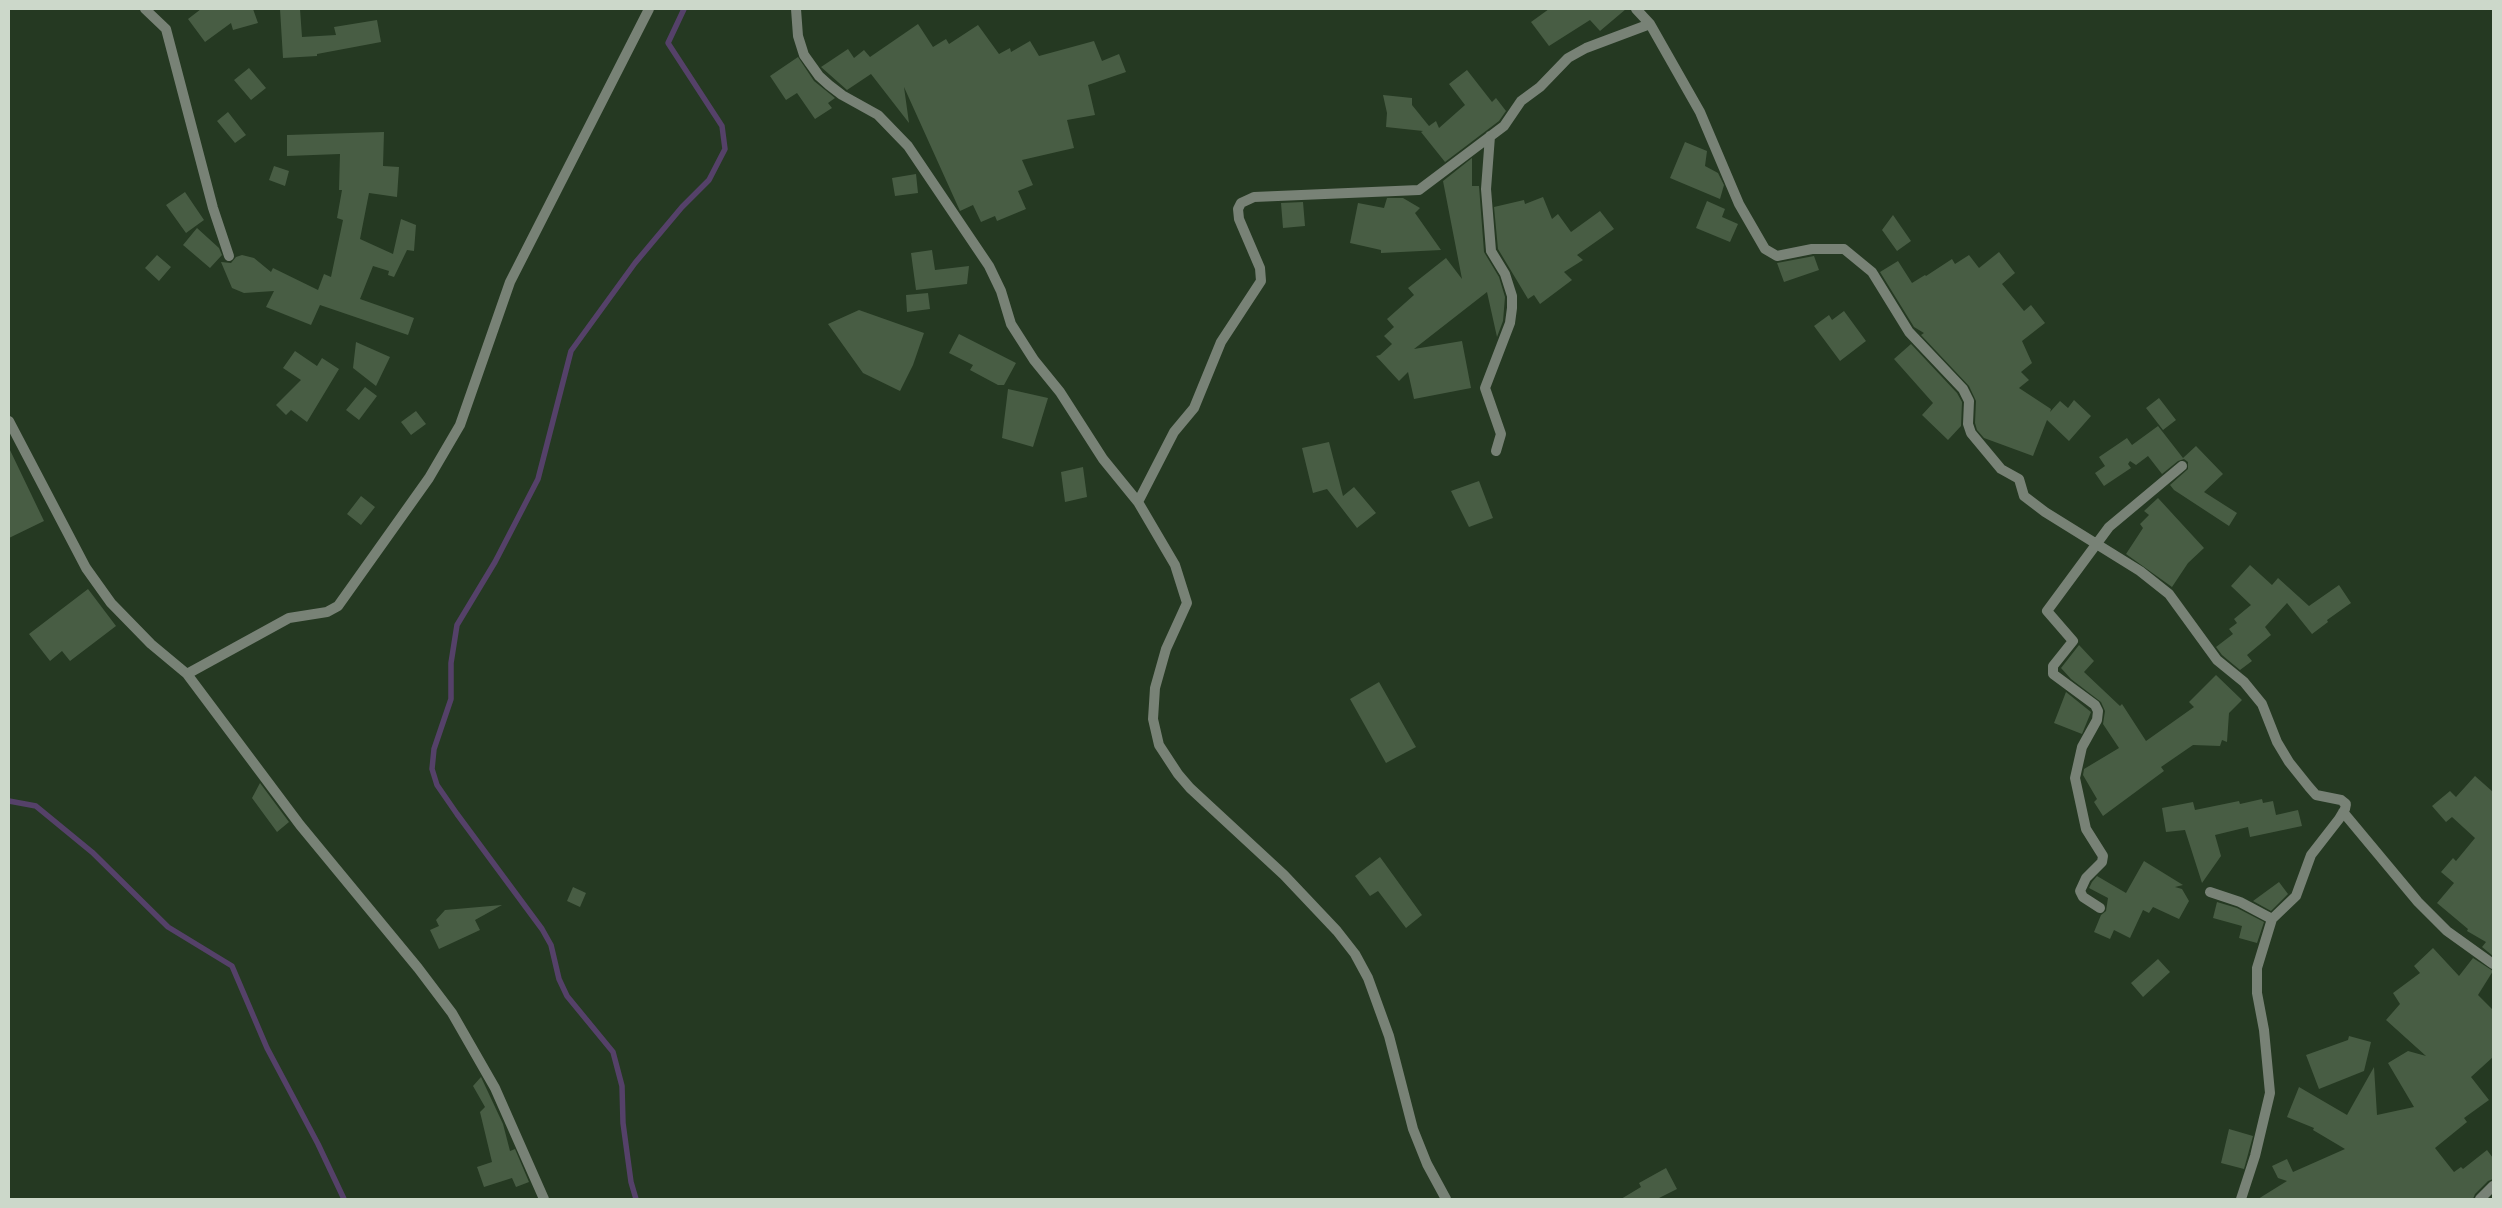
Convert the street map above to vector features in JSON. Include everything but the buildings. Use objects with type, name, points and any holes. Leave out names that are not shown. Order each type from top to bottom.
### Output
[{"type":"street","points":[[145,9],[166,29],[213,208],[229,256]]},
{"type":"street","points":[[187,674],[289,618],[328,612],[338,606],[424,486],[460,425],[510,282],[649,9]]},
{"type":"street","points":[[796,9],[799,44],[818,76],[842,95],[878,115],[908,146],[959,222],[977,245],[1001,291],[1011,324],[1034,360],[1060,392],[1102,459],[1138,502],[1175,565],[1187,603],[1166,649],[1155,688],[1153,719],[1159,745],[1174,769],[1190,788],[1284,875],[1337,931],[1355,954],[1368,978],[1389,1036],[1413,1129],[1427,1164],[1446,1199]]},
{"type":"street","points":[[1636,9],[1650,24],[1700,112],[1739,204],[1765,249],[1777,256],[1812,249],[1844,249],[1867,267],[1886,291],[1909,332],[1963,389],[1969,401],[1969,429],[2001,469],[2018,479],[2024,496],[2035,506],[2140,571],[2169,594],[2221,665],[2244,682],[2262,704],[2277,742],[2308,787],[2316,795],[2343,801],[2346,806],[2311,855],[2296,896],[2272,920],[2257,968],[2257,993],[2264,1030],[2270,1093],[2255,1156],[2241,1199]]},
{"type":"street","points":[[1138,502],[1174,432],[1194,408],[1221,342],[1261,281],[1260,268],[1239,219],[1238,209],[1241,203],[1254,197],[1419,190],[1504,126],[1518,104],[1540,87],[1568,58],[1586,48],[1650,24]]},
{"type":"street","points":[[1490,136],[1486,189],[1491,250],[1505,274],[1512,296],[1510,323],[1486,384],[1488,402],[1501,434],[1496,451]]},
{"type":"street","points":[[9,421],[86,568],[110,603],[150,644],[187,674],[300,825],[418,968],[452,1013],[495,1088],[544,1199]]},
{"type":"street","points":[[2100,908],[2081,893],[2086,878],[2102,862],[2103,856],[2086,829],[2075,778],[2082,747],[2097,720],[2098,711],[2095,705],[2053,674],[2053,666],[2073,641],[2047,610],[2109,527],[2182,466]]},
{"type":"street","points":[[2343,812],[2418,902],[2447,931],[2493,964]]},
{"type":"street","points":[[2210,892],[2240,902],[2272,920]]},
{"type":"street","points":[[2480,1199],[2493,1186]]},
{"type":"waterway","points":[[636,1199],[631,1182],[623,1123],[622,1086],[613,1052],[567,996],[559,979],[551,945],[542,929],[437,785],[432,769],[434,749],[451,699],[451,663],[457,625],[495,562],[538,479],[571,351],[635,263],[682,207],[709,180],[725,149],[722,126],[668,43],[684,9]]},
{"type":"waterway","points":[[9,801],[36,806],[92,852],[168,927],[232,966],[267,1048],[318,1144],[344,1199]]}]
